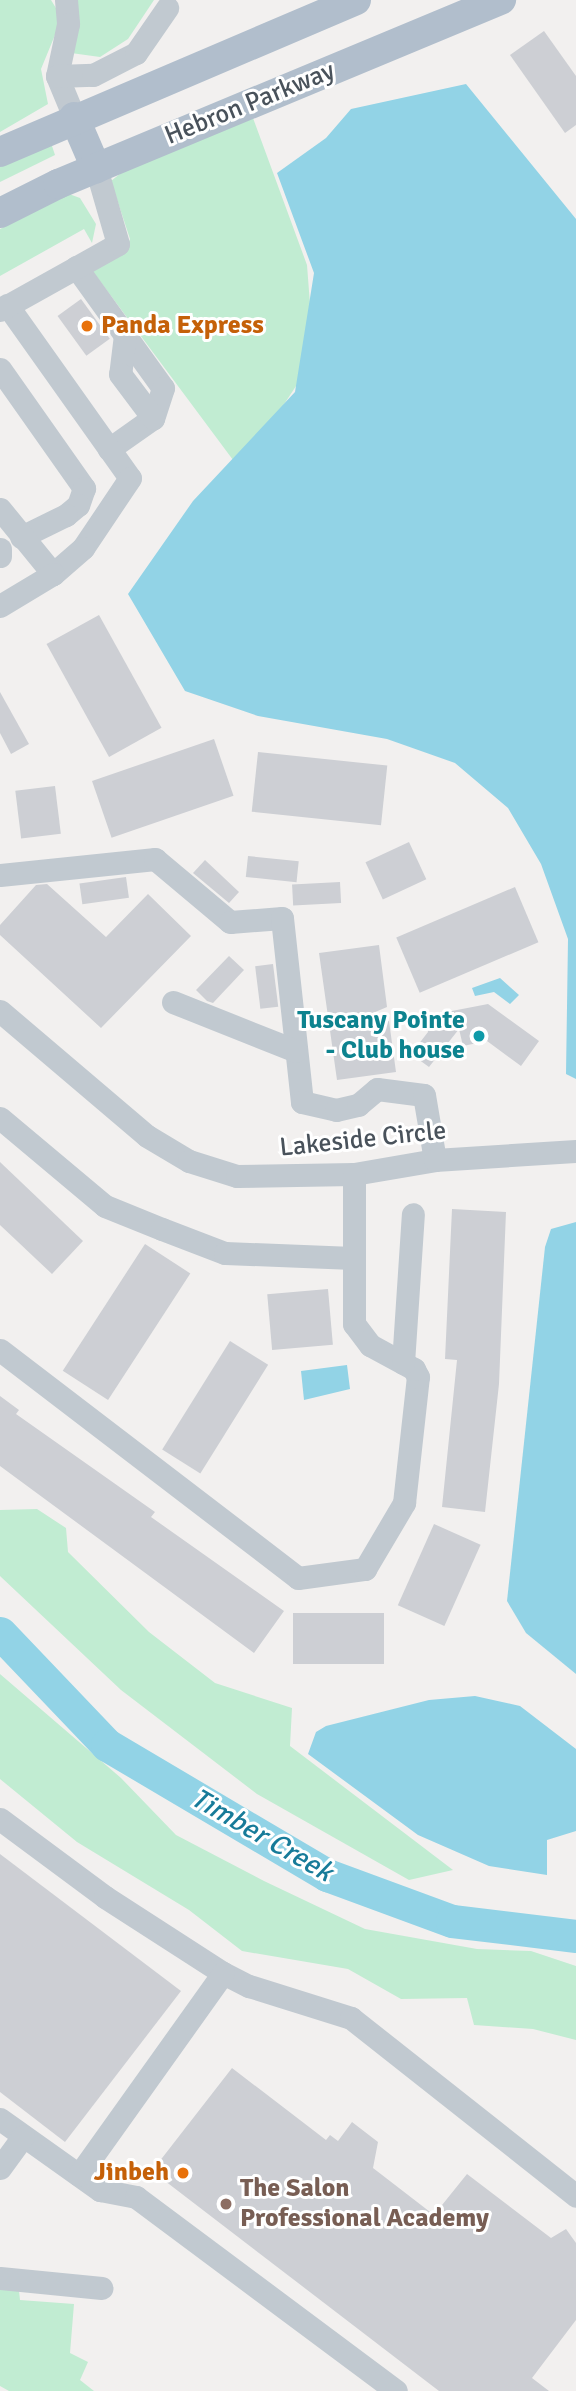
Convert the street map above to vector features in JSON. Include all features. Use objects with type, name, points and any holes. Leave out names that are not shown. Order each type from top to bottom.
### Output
[{"type":"main road","name":"Hebron Parkway","points":[[0,152],[74,117],[356,0]]},
{"type":"main road","name":"Hebron Parkway","points":[[0,213],[96,168],[501,0]]},
{"type":"main road","points":[[74,117],[96,168]]},
{"type":"street","points":[[66,0],[68,24],[57,76],[74,117]]},
{"type":"street","points":[[57,76],[93,75],[136,53],[167,8]]},
{"type":"street","points":[[0,606],[53,574],[83,548],[130,478],[4,307],[118,244],[96,168]]},
{"type":"street","points":[[76,267],[163,388],[153,418],[109,449]]},
{"type":"street","points":[[0,369],[84,488],[78,505],[66,515],[21,537]]},
{"type":"street","points":[[0,509],[53,574]]},
{"type":"street","points":[[0,549],[0,556]]},
{"type":"street","points":[[0,875],[155,859],[230,922],[282,918],[302,1102],[335,1110],[358,1105],[377,1088],[424,1095],[435,1160]]},
{"type":"street","points":[[173,1002],[296,1051]]},
{"type":"street","name":"Lakeside Circle","points":[[0,1011],[96,1098],[190,1161],[237,1175],[354,1174],[435,1160],[576,1151]]},
{"type":"street","points":[[0,1118],[105,1206],[162,1229],[225,1253],[353,1258]]},
{"type":"street","points":[[0,1350],[298,1578],[365,1569],[404,1503],[418,1377],[403,1363],[370,1345],[354,1324],[354,1174]]},
{"type":"street","points":[[403,1363],[413,1214]]},
{"type":"street","points":[[0,1819],[105,1897],[223,1973],[249,1986],[351,2018],[576,2196]]},
{"type":"street","points":[[79,2175],[223,1973]]},
{"type":"street","points":[[0,2119],[100,2190],[136,2197],[396,2391]]},
{"type":"street","points":[[0,2168],[23,2136]]},
{"type":"street","points":[[0,2278],[102,2288]]},
{"type":"green space","points":[[0,0],[51,0],[62,18],[41,69],[48,104],[0,132]]},
{"type":"green space","points":[[77,0],[154,0],[128,39],[100,57],[71,53]]},
{"type":"green space","points":[[253,118],[307,265],[311,317],[300,380],[269,427],[236,464],[91,269],[126,249],[130,239],[111,181],[126,169]]},
{"type":"green space","points":[[45,146],[52,146],[55,155],[0,182],[0,167]]},
{"type":"green space","points":[[69,194],[80,198],[96,224],[92,243],[84,229],[0,276],[0,229]]},
{"type":"green space","points":[[37,1509],[66,1528],[68,1552],[149,1632],[215,1683],[292,1708],[290,1746],[453,1870],[409,1880],[257,1794],[121,1690],[0,1576],[0,1510]]},
{"type":"green space","points":[[0,1674],[121,1778],[176,1835],[264,1881],[365,1929],[477,1949],[531,1951],[576,1966],[576,2040],[533,2029],[474,2025],[467,1998],[401,1999],[348,1969],[242,1951],[189,1910],[77,1842],[0,1779]]},
{"type":"green space","points":[[0,2289],[19,2291],[20,2300],[74,2304],[70,2353],[88,2362],[80,2380],[94,2391],[9,2391],[0,2386]]},
{"type":"water","points":[[466,84],[576,219],[576,1079],[566,1074],[568,939],[541,864],[508,808],[455,763],[387,739],[258,716],[185,691],[128,594],[193,501],[295,392],[314,273],[277,173],[326,138],[351,109]]},
{"type":"water","points":[[500,978],[519,995],[510,1004],[494,992],[475,996],[472,988]]},
{"type":"water","points":[[576,1222],[576,1674],[526,1633],[507,1601],[545,1247],[551,1229]]},
{"type":"water","points":[[347,1365],[350,1389],[304,1400],[301,1371]]},
{"type":"water","points":[[475,1696],[520,1706],[576,1749],[576,1831],[547,1840],[547,1875],[489,1866],[418,1835],[308,1754],[316,1732],[326,1726],[429,1700]]},
{"type":"building","points":[[544,31],[576,76],[576,125],[565,133],[510,55]]},
{"type":"building","points":[[81,299],[110,339],[86,356],[58,316]]},
{"type":"building","points":[[99,615],[162,728],[109,757],[47,644]]},
{"type":"building","points":[[0,692],[29,744],[11,754],[0,733]]},
{"type":"building","points":[[214,739],[234,796],[112,838],[92,781]]},
{"type":"building","points":[[258,752],[387,766],[381,825],[252,812]]},
{"type":"building","points":[[55,786],[61,834],[21,839],[15,791]]},
{"type":"building","points":[[409,842],[426,879],[383,899],[365,862]]},
{"type":"building","points":[[248,856],[299,861],[297,882],[246,877]]},
{"type":"building","points":[[205,860],[239,892],[229,903],[193,873]]},
{"type":"building","points":[[126,877],[129,898],[82,904],[79,884]]},
{"type":"building","points":[[340,882],[341,903],[293,905],[292,885]]},
{"type":"building","points":[[47,884],[106,937],[148,894],[191,936],[101,1028],[0,935],[0,925],[36,885]]},
{"type":"building","points":[[515,887],[538,942],[420,993],[396,937]]},
{"type":"building","points":[[379,945],[387,1007],[340,1027],[389,1021],[396,1072],[337,1080],[319,953]]},
{"type":"building","points":[[229,956],[244,970],[213,1003],[207,1001],[196,990]]},
{"type":"building","points":[[273,964],[278,1007],[260,1009],[255,966]]},
{"type":"building","name":"Tuscany Pointe - Club house","points":[[488,1004],[539,1041],[521,1066],[487,1041],[463,1046],[459,1029],[429,1067],[411,1054],[428,1032],[426,1016]]},
{"type":"building","points":[[0,1162],[83,1241],[52,1274],[0,1225]]},
{"type":"building","points":[[452,1209],[506,1212],[499,1384],[485,1512],[442,1507],[457,1360],[445,1359]]},
{"type":"building","points":[[145,1244],[190,1273],[108,1400],[63,1371]]},
{"type":"building","points":[[328,1289],[333,1345],[272,1350],[267,1294]]},
{"type":"building","points":[[230,1341],[268,1365],[200,1473],[162,1450]]},
{"type":"building","points":[[0,1396],[19,1410],[16,1414],[155,1512],[151,1517],[284,1611],[254,1653],[0,1466]]},
{"type":"building","points":[[434,1524],[481,1545],[444,1626],[398,1605]]},
{"type":"building","points":[[293,1613],[384,1613],[384,1664],[293,1664]]},
{"type":"building","points":[[0,1854],[181,1991],[65,2142],[0,2092]]},
{"type":"building","points":[[232,2068],[326,2140],[330,2135],[338,2141],[352,2122],[378,2142],[373,2168],[434,2215],[467,2174],[551,2238],[566,2229],[576,2243],[576,2320],[532,2378],[549,2391],[439,2391],[152,2171]]},
{"type":"waterway","name":"Timber Creek","points":[[0,1633],[107,1745],[327,1875],[452,1921],[576,1936]]},
{"type":"place","name":"Panda Express","points":[[87,326]]},
{"type":"place","name":"Tuscany Pointe - Club house","points":[[479,1036]]},
{"type":"place","name":"Jinbeh","points":[[183,2173]]},
{"type":"place","name":"The Salon Professional Academy","points":[[226,2204]]}]
